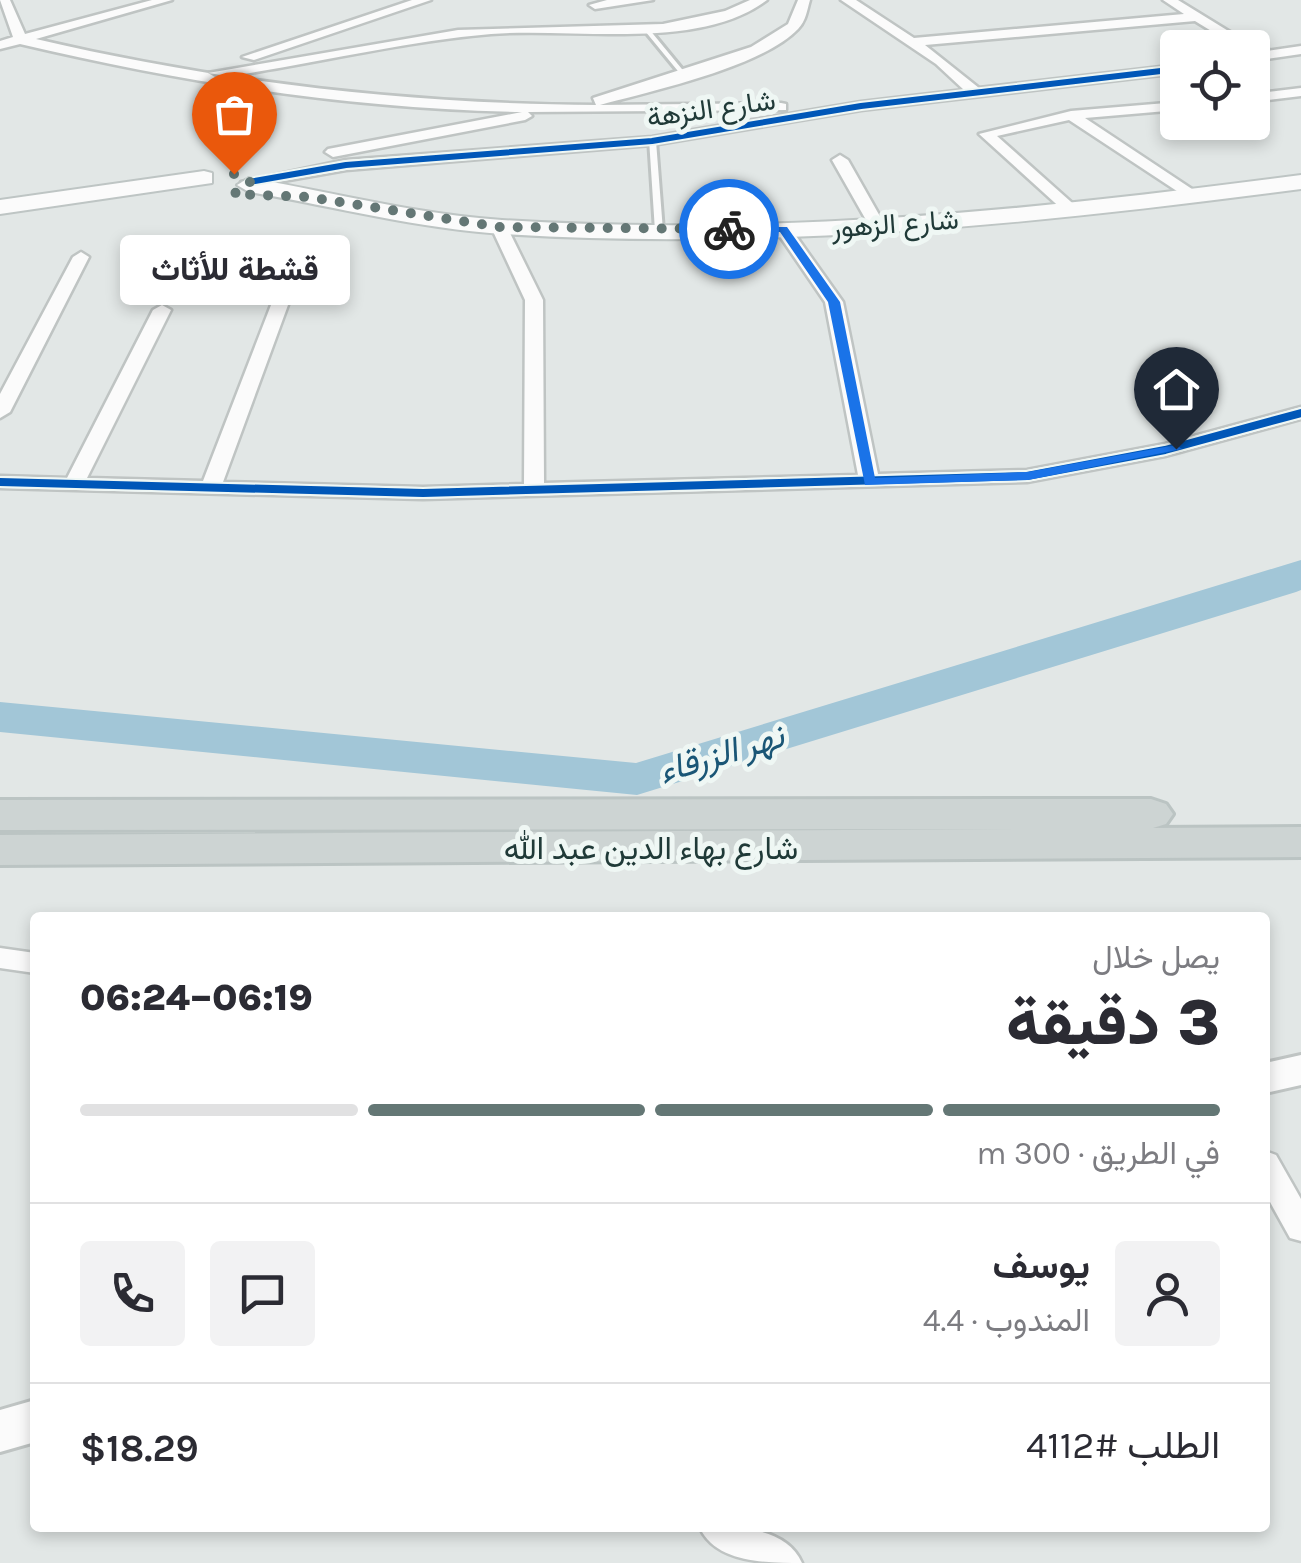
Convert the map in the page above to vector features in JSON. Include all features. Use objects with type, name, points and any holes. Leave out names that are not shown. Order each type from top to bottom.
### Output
[{"type":"main road","name":"شارع الزهور","points":[[227,187],[499,227],[658,231],[878,226],[1071,210],[1301,182]]},
{"type":"main road","points":[[0,207],[227,187]]},
{"type":"main road","points":[[0,217],[227,187]]},
{"type":"main road","name":"شارع بهاء الدين عبد الله","points":[[0,815],[1301,815]]},
{"type":"main road","name":"شارع بهاء الدين عبد الله","points":[[0,850],[1301,842]]},
{"type":"street","points":[[4,0],[22,40]]},
{"type":"street","points":[[0,45],[97,11],[166,0]]},
{"type":"street","points":[[190,76],[426,0]]},
{"type":"street","points":[[595,5],[647,0]]},
{"type":"street","points":[[190,76],[492,30],[647,30],[712,21],[761,0]]},
{"type":"street","points":[[227,187],[574,108],[684,75],[788,31],[800,18],[804,0]]},
{"type":"street","points":[[848,0],[912,42],[975,92]]},
{"type":"street","points":[[1168,0],[1218,30]]},
{"type":"street","points":[[912,42],[1196,17]]},
{"type":"street","points":[[22,40],[190,76],[326,96],[574,108],[861,106]]},
{"type":"street","points":[[1270,51],[1301,50]]},
{"type":"street","name":"شارع النزهة","points":[[227,187],[346,165],[652,140],[861,106],[1160,72]]},
{"type":"street","points":[[1270,96],[1301,92]]},
{"type":"street","points":[[1071,210],[984,135],[1070,115],[1160,108]]},
{"type":"street","points":[[1070,115],[1192,196]]},
{"type":"street","points":[[840,160],[878,226]]},
{"type":"street","points":[[499,227],[534,300],[534,491]]},
{"type":"street","points":[[783,229],[834,302],[870,482]]},
{"type":"street","points":[[210,490],[298,256]]},
{"type":"street","points":[[0,412],[82,257]]},
{"type":"street","points":[[73,484],[162,310]]},
{"type":"street","points":[[0,482],[210,490],[534,491],[1028,476],[1110,464],[1209,442],[1301,413]]},
{"type":"street","points":[[0,958],[30,963]]},
{"type":"street","points":[[1270,1077],[1301,1070]]},
{"type":"street","points":[[1270,1173],[1301,1228]]},
{"type":"street","points":[[0,1430],[30,1422]]},
{"type":"street","points":[[725,1532],[783,1563]]},
{"type":"lane","points":[[647,30],[684,75]]},
{"type":"lane","points":[[652,140],[658,231]]},
{"type":"waterway","name":"نهر الزرقاء","points":[[0,717],[637,779],[1281,583],[1301,573]]},
{"type":"cycle path","points":[[249,182],[346,165],[652,141],[861,106],[1160,71]]},
{"type":"cycle path","points":[[0,482],[423,493],[1027,476],[1165,450],[1301,413]]},
{"type":"way so far","points":[[234,174],[250,182],[234,194],[281,199],[308,197],[499,227],[729,229]]},
{"type":"place","name":"قشطة للأثاث","points":[[234,174]]},
{"type":"route","points":[[729,229],[783,229],[834,302],[870,482],[1028,476],[1176,449]]}]
